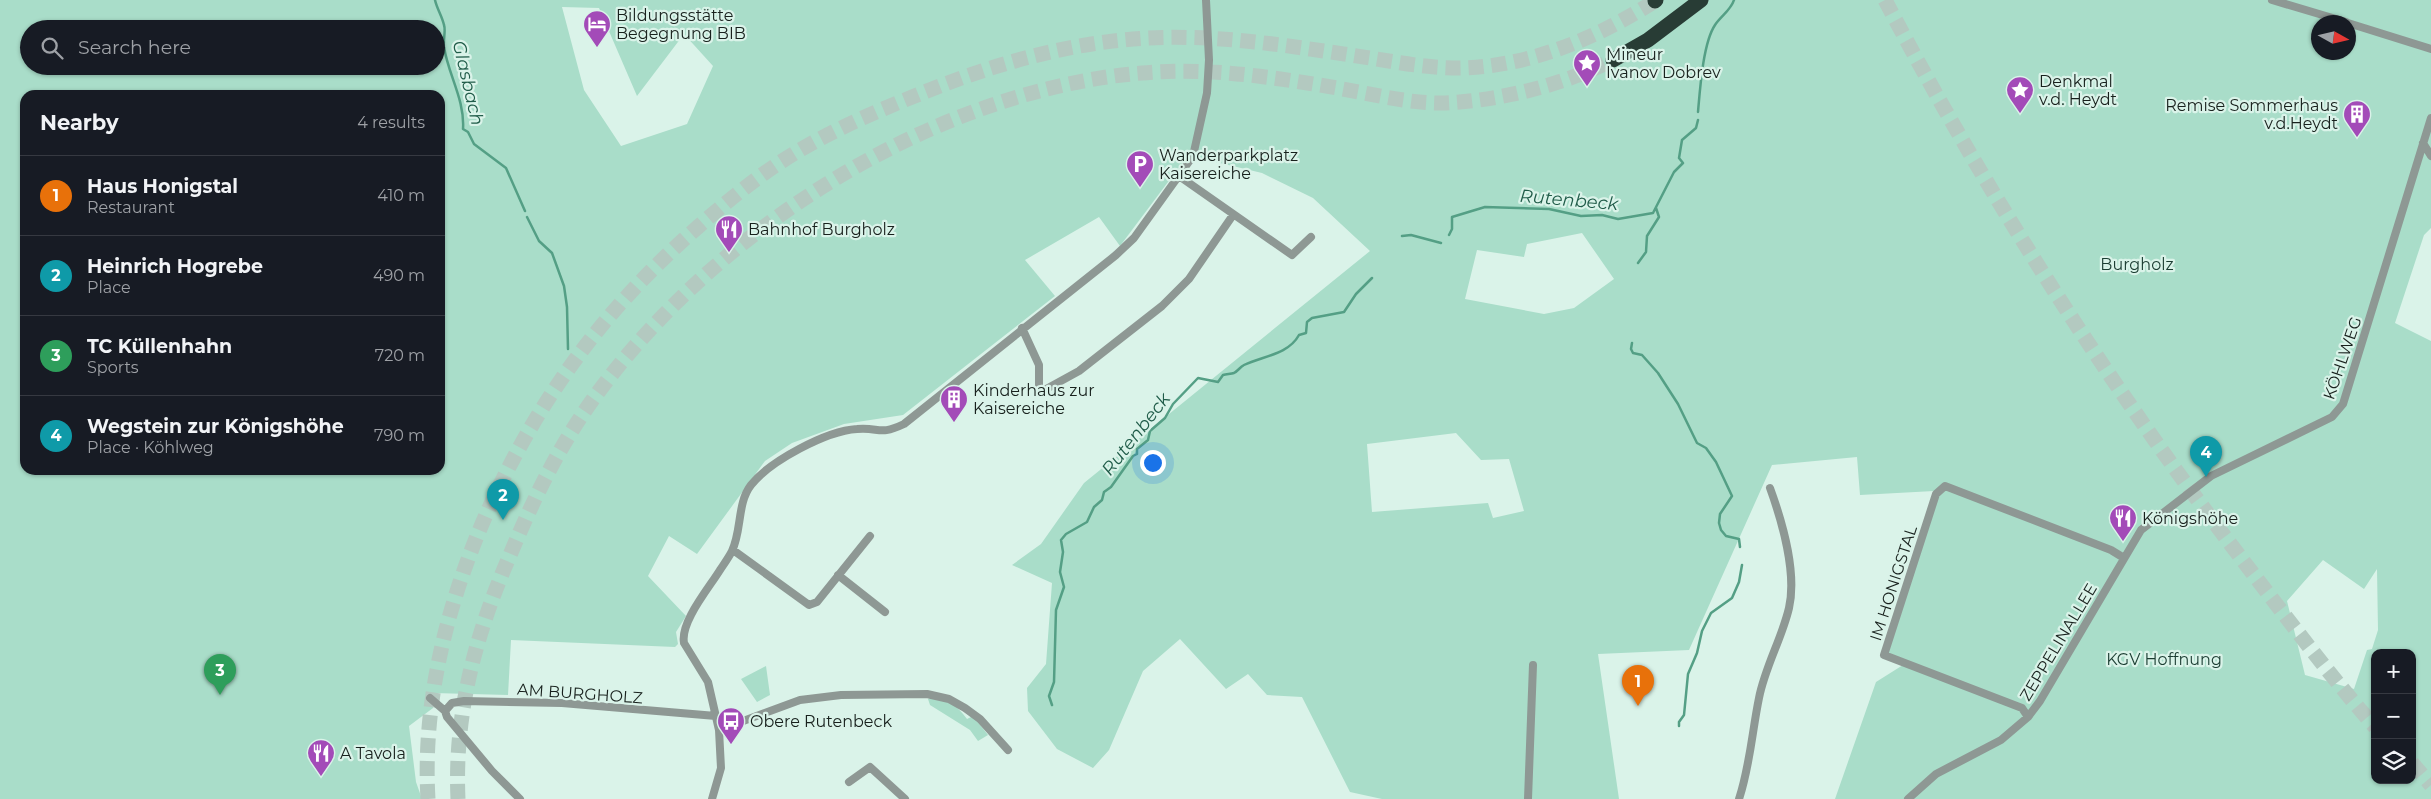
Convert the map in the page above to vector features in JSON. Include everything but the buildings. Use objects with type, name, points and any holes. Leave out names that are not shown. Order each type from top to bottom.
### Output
[{"type":"highway","points":[[1613,60],[1648,40],[1701,0]]},
{"type":"street","points":[[712,799],[721,768],[719,730],[708,682],[684,643],[683,636],[690,618],[733,550],[743,503],[751,486],[769,470],[801,450],[840,432],[858,428],[886,432],[904,424],[1022,328],[1116,255],[1134,238],[1193,156],[1207,100],[1209,77],[1206,0]]},
{"type":"street","points":[[2272,0],[2321,15]]},
{"type":"street","points":[[2356,26],[2431,49]]},
{"type":"street","name":"KÖHLWEG","points":[[2124,558],[2141,530],[2211,476],[2332,417],[2343,404],[2431,118]]},
{"type":"street","points":[[2423,143],[2431,156]]},
{"type":"street","points":[[1179,176],[1292,255],[1311,237]]},
{"type":"street","points":[[1022,328],[1038,366],[1039,393],[1079,371],[1162,306],[1189,279],[1233,215]]},
{"type":"street","name":"IM HONIGSTAL","points":[[2028,717],[2022,708],[1884,654],[1936,494],[1945,486],[2111,550],[2124,558]]},
{"type":"street","points":[[1739,799],[1752,748],[1759,696],[1789,608],[1792,586],[1784,537],[1770,488]]},
{"type":"street","points":[[733,550],[809,605],[817,602],[870,536]]},
{"type":"street","name":"ZEPPELINALLEE","points":[[1908,799],[1936,774],[2001,740],[2028,717],[2040,702],[2124,558]]},
{"type":"street","points":[[838,576],[885,612]]},
{"type":"street","points":[[1528,799],[1532,665]]},
{"type":"street","points":[[719,730],[800,700],[841,695],[927,694],[949,699],[965,708],[980,719],[1008,750]]},
{"type":"street","points":[[430,698],[445,711],[447,717],[492,771],[520,799]]},
{"type":"street","name":"AM BURGHOLZ","points":[[445,711],[452,703],[484,701],[562,703],[716,716]]},
{"type":"street","points":[[848,782],[870,767],[905,799]]},
{"type":"green space","name":"Burgholz","points":[[0,0],[2431,0],[2431,228],[2424,235],[2395,323],[2431,341],[2431,799],[1835,799],[1876,682],[1903,665],[1881,656],[1934,491],[1860,495],[1857,457],[1772,465],[1689,650],[1598,654],[1619,799],[1382,799],[1350,792],[1302,697],[1267,695],[1248,674],[1226,689],[1180,639],[1143,671],[1109,750],[1093,768],[1057,749],[1028,711],[1027,688],[1046,664],[1052,583],[1012,565],[1041,544],[1084,483],[1370,251],[1313,198],[1262,173],[1199,158],[1192,150],[1120,246],[1099,217],[1025,260],[1055,296],[903,415],[844,424],[792,443],[765,461],[697,554],[669,536],[648,576],[686,616],[676,632],[678,644],[675,647],[511,640],[508,695],[433,693],[433,708],[409,726],[416,782],[422,799],[0,799]],"holes":[[[562,7],[599,8],[637,96],[684,34],[713,66],[687,124],[621,146],[584,90]],[[1582,233],[1614,279],[1574,308],[1544,314],[1465,299],[1477,250],[1524,257],[1527,244]],[[1456,433],[1481,460],[1509,459],[1524,511],[1493,518],[1488,503],[1372,512],[1367,444]],[[2323,560],[2364,589],[2377,569],[2378,630],[2372,649],[2416,649],[2416,784],[2371,784],[2371,649],[2367,650],[2354,689],[2305,675],[2287,601]]]},
{"type":"green space","points":[[766,666],[770,695],[757,702],[741,679]]},
{"type":"green space","points":[[928,699],[947,701],[967,719],[973,716],[988,735],[978,741],[970,730],[930,705]]},
{"type":"waterway","name":"Glasbach","points":[[435,0],[442,20]]},
{"type":"waterway","name":"Rutenbeck","points":[[1698,112],[1703,67],[1711,33],[1715,25],[1731,7],[1734,0]]},
{"type":"waterway","name":"Glasbach","points":[[445,52],[459,97],[463,129],[468,132],[474,144],[506,168],[525,211]]},
{"type":"waterway","name":"Rutenbeck","points":[[1449,235],[1452,229],[1452,217],[1485,207],[1549,209],[1581,216],[1602,215],[1618,219],[1653,213],[1674,172],[1683,163],[1679,158],[1682,140],[1696,128],[1698,120]]},
{"type":"waterway","points":[[1638,263],[1646,252],[1647,236],[1659,217],[1656,208]]},
{"type":"waterway","name":"Glasbach","points":[[527,217],[539,241],[552,253],[564,286],[567,307],[568,349]]},
{"type":"waterway","name":"Rutenbeck","points":[[1402,236],[1411,235],[1441,243]]},
{"type":"waterway","name":"Rutenbeck","points":[[1052,705],[1049,696],[1054,682],[1056,610],[1064,587],[1060,572],[1063,552],[1061,540],[1066,534],[1087,522],[1094,507],[1102,500],[1104,492],[1111,487],[1133,456],[1137,454],[1137,449],[1148,440],[1150,431],[1165,418],[1173,404],[1198,378],[1218,382],[1223,375],[1234,373],[1244,365],[1282,351],[1294,342],[1299,335],[1306,333],[1307,322],[1312,318],[1344,312],[1356,294],[1372,278]]},
{"type":"waterway","points":[[1632,343],[1631,349],[1633,353],[1642,355],[1658,373],[1678,404],[1697,443],[1706,448],[1716,462],[1732,496],[1720,514],[1719,523],[1721,530],[1726,536],[1739,539],[1740,547]]},
{"type":"waterway","points":[[1679,726],[1679,722],[1684,715],[1688,674],[1697,653],[1702,631],[1711,613],[1732,598],[1739,582],[1742,565]]},
{"type":"tunnel","points":[[1885,0],[1968,150],[2057,295],[2104,367],[2203,507],[2254,575],[2328,671],[2371,722]]},
{"type":"tunnel","points":[[428,799],[427,761],[429,724],[441,649],[451,612],[475,540],[510,465],[531,427],[579,354],[635,288],[666,256],[711,216],[748,185],[787,158],[845,126],[947,83],[1025,58],[1079,46],[1133,39],[1188,37],[1296,47],[1431,67],[1459,68],[1485,66],[1511,62],[1562,48],[1610,27],[1655,1]]},
{"type":"tunnel","points":[[458,799],[460,736],[470,674],[478,644],[498,584],[517,539],[539,491],[564,444],[622,362],[680,298],[747,240],[819,189],[897,145],[977,110],[1059,86],[1142,73],[1166,71],[1215,72],[1289,80],[1405,100],[1446,103],[1489,99],[1532,90],[1573,77],[1613,60]]},
{"type":"tunnel","points":[[2416,768],[2431,785]]},
{"type":"place","name":"Bildungsstätte Begegnung BIB","points":[[597,48]]},
{"type":"place","name":"Mineur Ivanov Dobrev","points":[[1587,87]]},
{"type":"place","name":"Denkmal v.d. Heydt","points":[[2020,114]]},
{"type":"place","name":"Remise Sommerhaus v.d.Heydt","points":[[2357,138]]},
{"type":"place","name":"Wanderparkplatz Kaisereiche","points":[[1140,188]]},
{"type":"place","name":"Bahnhof Burgholz","points":[[729,253]]},
{"type":"place","name":"Kinderhaus zur Kaisereiche","points":[[954,423]]},
{"type":"place","name":"Wegstein zur Königshöhe","points":[[2206,477]]},
{"type":"place","name":"Heinrich Hogrebe","points":[[503,520]]},
{"type":"place","name":"Königshöhe","points":[[2123,542]]},
{"type":"place","name":"TC Küllenhahn","points":[[220,695]]},
{"type":"place","name":"Haus Honigstal","points":[[1638,706]]},
{"type":"place","name":"Obere Rutenbeck","points":[[731,745]]},
{"type":"place","name":"A Tavola","points":[[321,777]]},
{"type":"park label","name":"KGV Hoffnung","points":[[2164,659]]}]
